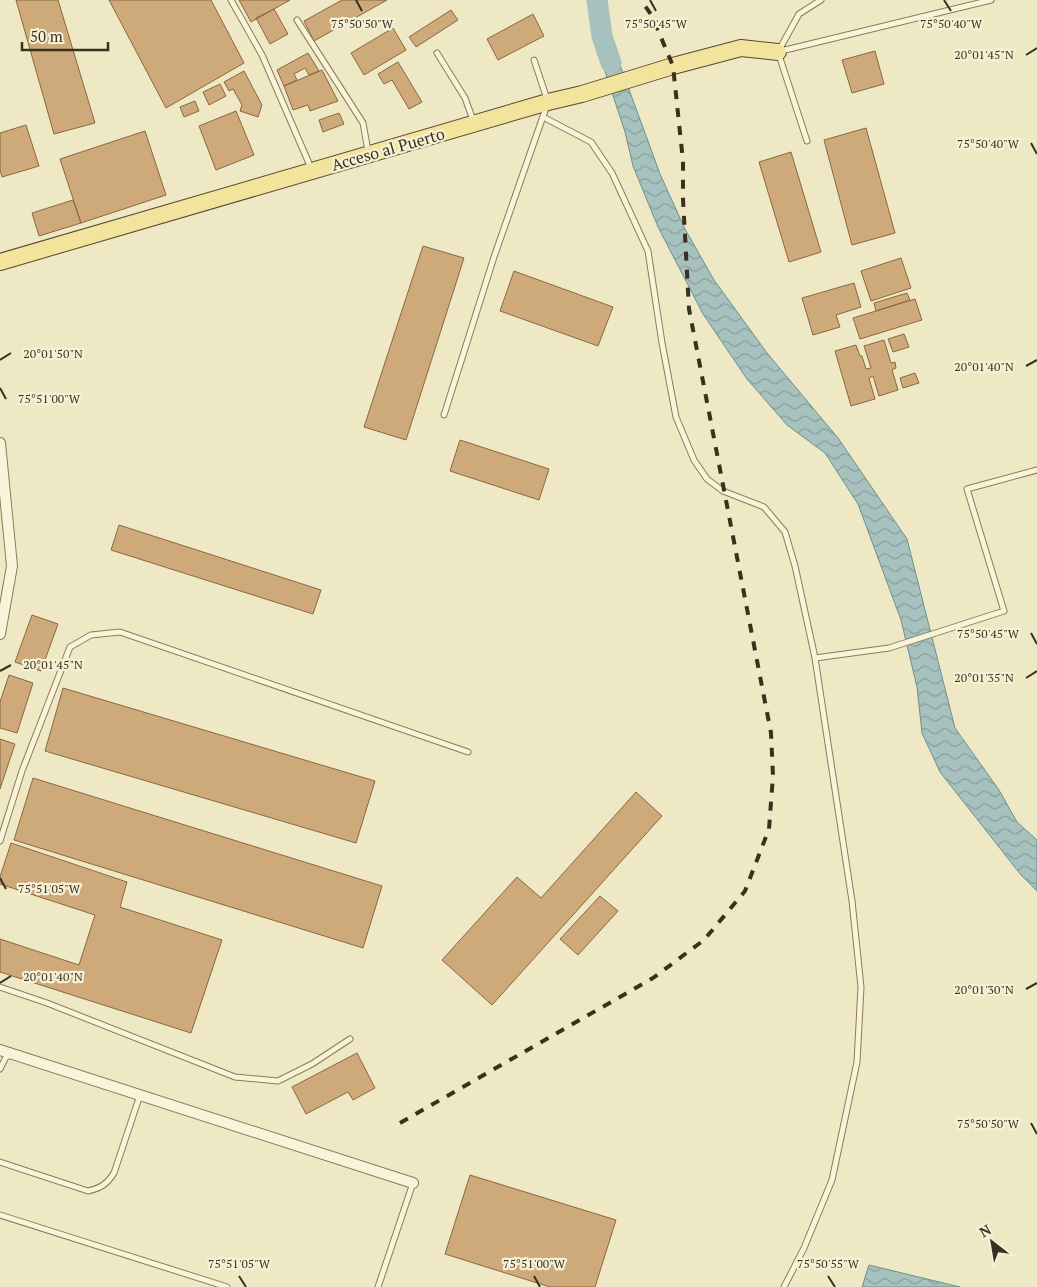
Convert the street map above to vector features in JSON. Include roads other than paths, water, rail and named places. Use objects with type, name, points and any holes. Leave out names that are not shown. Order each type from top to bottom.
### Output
[{"type":"main road","name":"Acceso al Puerto","points":[[0,262],[474,123],[545,109],[582,94],[659,70],[741,48],[778,52]]},
{"type":"street","points":[[0,442],[12,566],[0,634]]},
{"type":"street","points":[[0,1050],[413,1183]]},
{"type":"lane","points":[[231,0],[262,55],[312,171]]},
{"type":"lane","points":[[807,140],[778,52],[799,14],[822,0]]},
{"type":"lane","points":[[778,52],[991,0]]},
{"type":"lane","points":[[297,20],[362,123],[369,154]]},
{"type":"lane","points":[[437,53],[465,98],[474,123]]},
{"type":"lane","points":[[444,415],[494,257],[545,109],[534,60]]},
{"type":"lane","points":[[545,109],[591,142],[612,173],[648,251],[676,417],[694,460],[706,479],[723,491],[764,507],[785,532],[795,566],[815,658],[852,901],[861,987],[857,1062],[832,1180],[804,1248],[784,1287]]},
{"type":"lane","points":[[815,658],[889,648],[1004,611],[967,489],[1037,470]]},
{"type":"lane","points":[[0,840],[22,771],[70,647],[91,635],[120,632],[468,752]]},
{"type":"lane","points":[[0,987],[47,1003],[235,1077],[278,1081],[312,1064],[350,1039]]},
{"type":"lane","points":[[0,1069],[6,1057],[15,1054]]},
{"type":"lane","points":[[0,1162],[88,1191],[100,1189],[108,1183],[114,1173],[140,1094]]},
{"type":"lane","points":[[378,1287],[413,1183]]},
{"type":"lane","points":[[0,1215],[227,1287]]},
{"type":"water","points":[[602,36],[616,54],[660,174],[685,229],[714,280],[767,353],[838,438],[907,539],[955,728],[999,790],[1017,822],[1037,840],[1037,891],[1021,875],[940,772],[922,733],[917,687],[901,620],[858,504],[825,453],[787,425],[747,379],[703,314],[658,227],[633,166],[625,132],[601,59]]},
{"type":"water","points":[[869,1265],[960,1287],[862,1287]]},
{"type":"waterway","points":[[597,0],[602,36],[611,63]]},
{"type":"railway","points":[[400,1123],[653,978],[704,940],[745,891],[769,829],[773,776],[771,733],[689,309],[683,199],[683,161],[673,66],[652,16],[641,0]]}]
